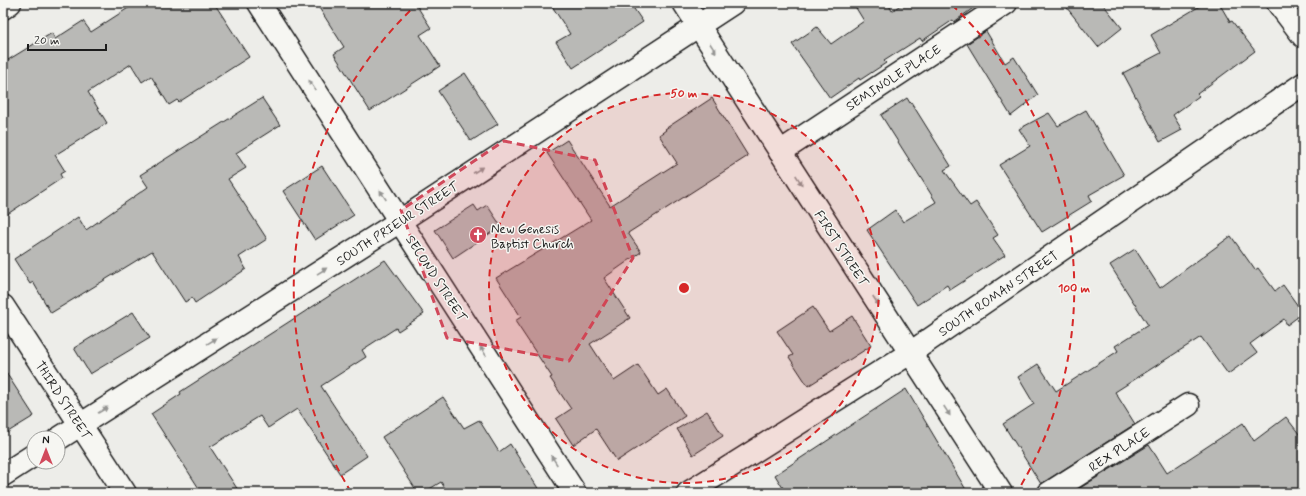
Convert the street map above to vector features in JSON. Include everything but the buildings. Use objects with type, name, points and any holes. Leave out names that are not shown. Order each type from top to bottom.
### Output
[{"type":"street","points":[[3,8],[10,3]]},
{"type":"street","name":"SECOND STREET","points":[[259,3],[575,493]]},
{"type":"street","name":"FIRST STREET","points":[[684,3],[1001,493]]},
{"type":"street","name":"SOUTH PRIEUR STREET","points":[[66,434],[400,221],[733,3]]},
{"type":"street","name":"SEMINOLE PLACE","points":[[780,152],[1006,3]]},
{"type":"street","points":[[1278,3],[1303,36]]},
{"type":"street","name":"SOUTH ROMAN STREET","points":[[688,493],[910,353],[1303,84]]},
{"type":"street","name":"THIRD STREET","points":[[3,306],[125,493]]},
{"type":"street","name":"REX PLACE","points":[[1050,493],[1188,405]]},
{"type":"street","points":[[3,475],[26,460]]},
{"type":"highlighted area","points":[[504,141],[595,160],[633,258],[569,361],[447,338],[401,210]]},
{"type":"place","name":"New Genesis Baptist Church","points":[[478,235]]}]
